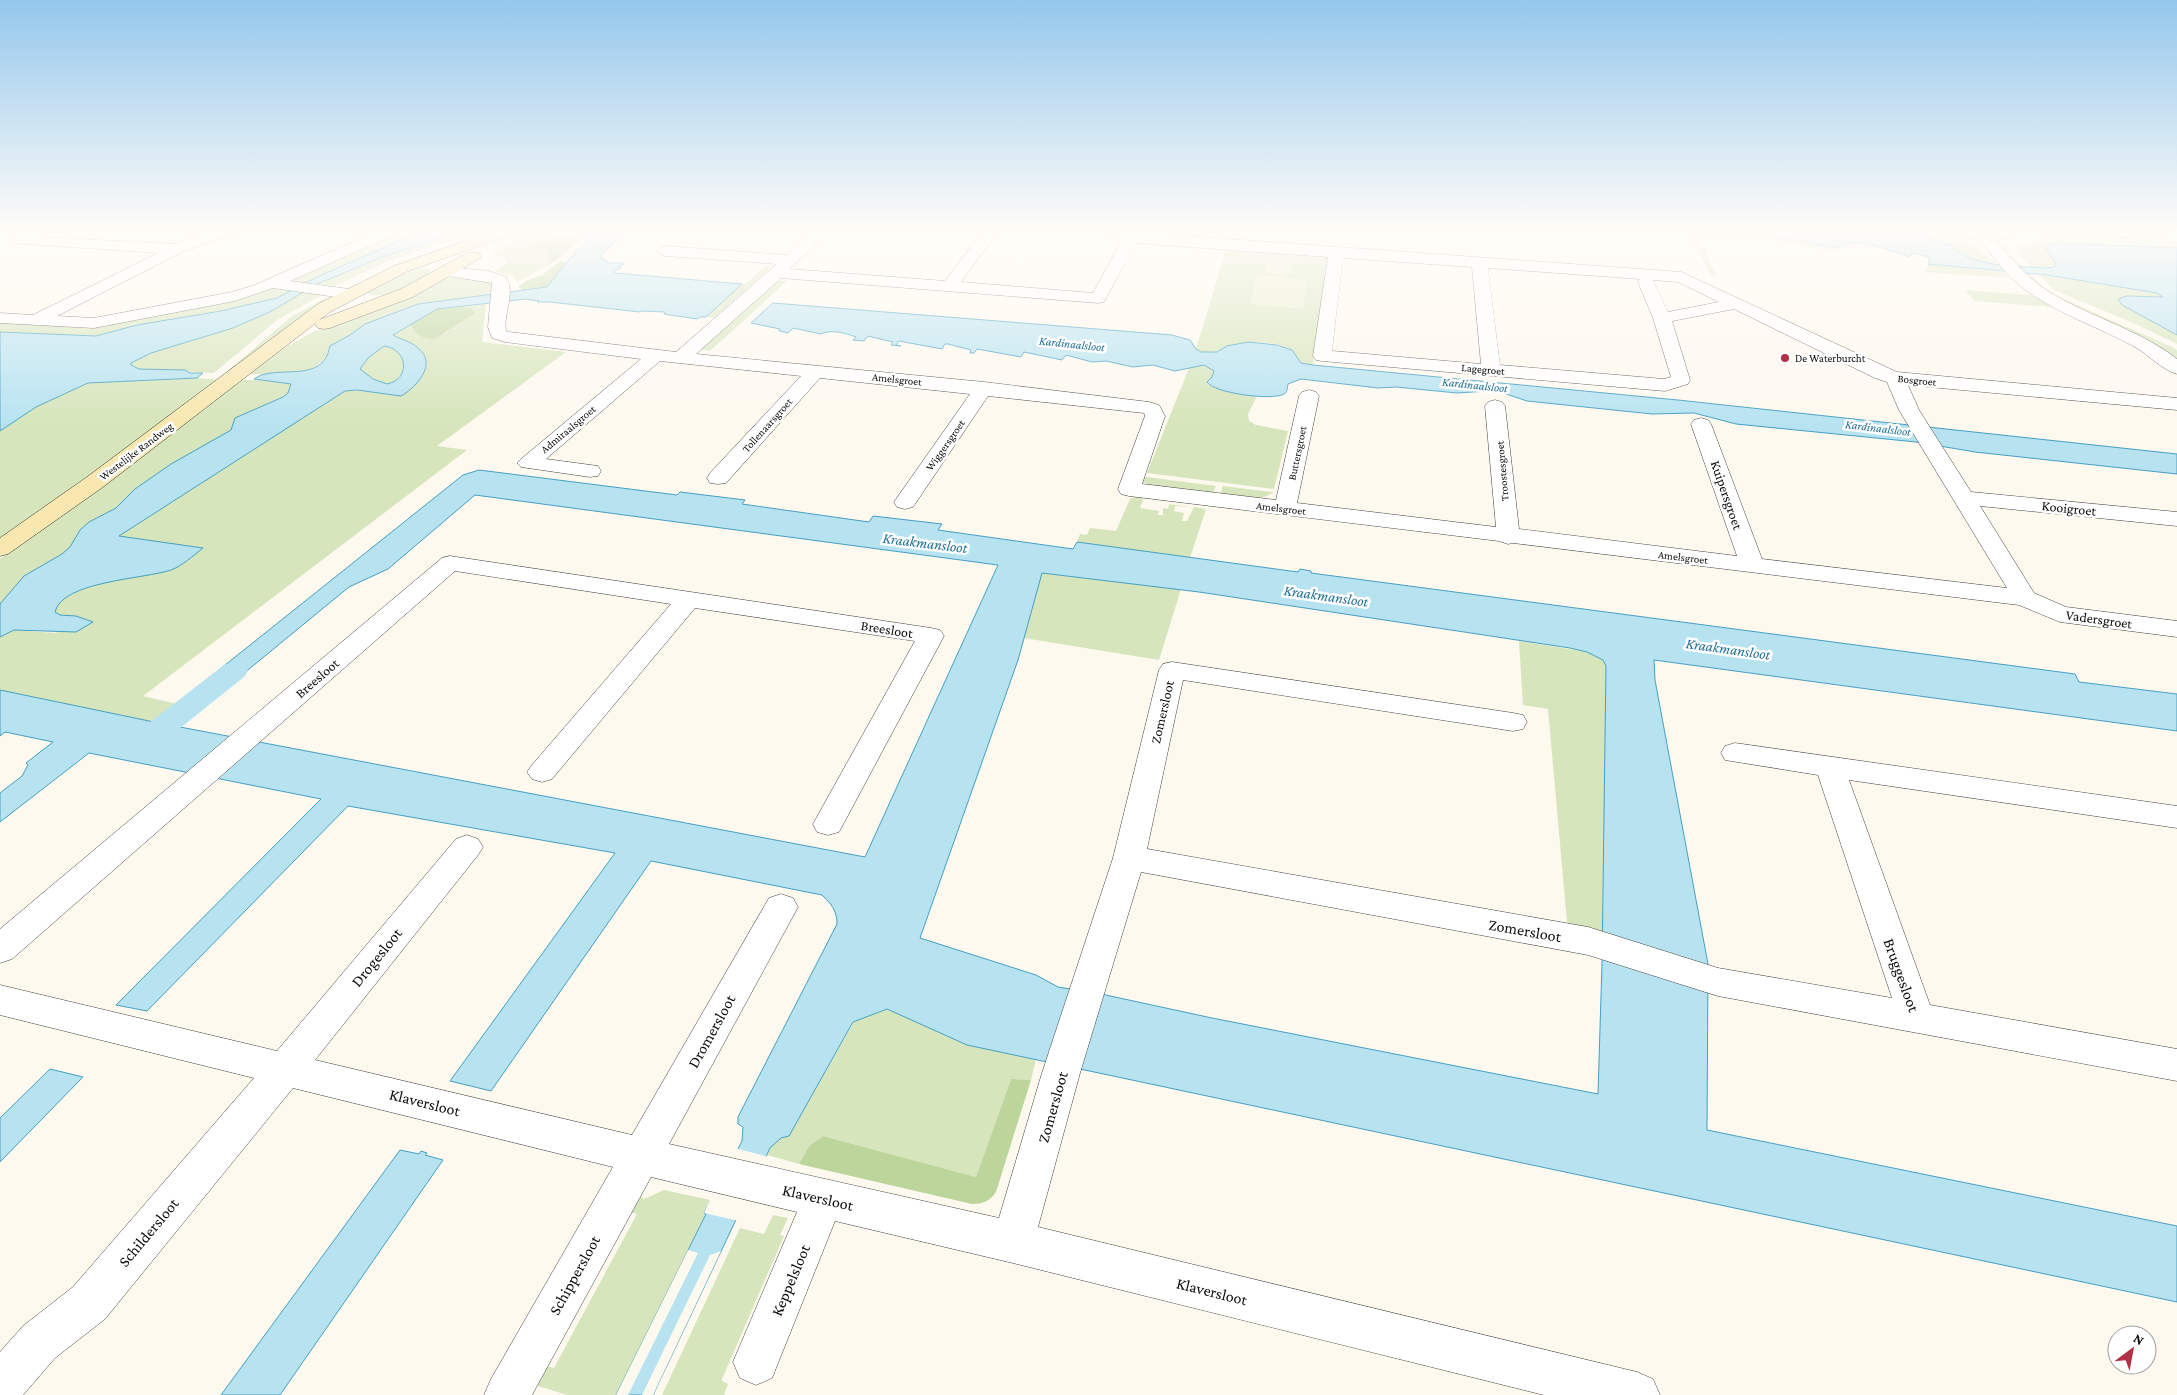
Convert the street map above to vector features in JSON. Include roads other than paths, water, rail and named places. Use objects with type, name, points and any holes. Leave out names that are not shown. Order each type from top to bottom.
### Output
[{"type":"street","points":[[35,321],[86,295]]},
{"type":"street","points":[[0,318],[80,324],[110,321],[238,295]]},
{"type":"street","name":"Westelijke Randweg","points":[[0,549],[95,482],[271,350],[308,319],[348,295]]},
{"type":"street","name":"Westelijke Randweg","points":[[350,295],[351,298],[361,302],[382,302]]},
{"type":"street","name":"Westelijke Randweg","points":[[271,350],[315,327],[400,295]]},
{"type":"street","name":"Amelsgroet","points":[[501,295],[497,330],[498,334],[505,337],[656,355],[984,388],[1142,406],[1152,409],[1155,416],[1129,489],[1508,537],[2024,598]]},
{"type":"street","points":[[681,357],[753,295]]},
{"type":"street","points":[[1062,295],[1098,298],[1100,295]]},
{"type":"street","name":"Lagegroet","points":[[1330,295],[1322,356],[1665,384],[1681,380],[1662,318],[1652,295]]},
{"type":"street","points":[[1483,295],[1491,370]]},
{"type":"street","name":"Bosgroet","points":[[1717,295],[1882,374],[1895,378],[2177,404]]},
{"type":"street","points":[[2045,295],[2152,348],[2177,368]]},
{"type":"street","points":[[1662,318],[1734,304]]},
{"type":"street","name":"Admiraalsgroet","points":[[590,471],[528,464],[656,355]]},
{"type":"street","name":"Tollenaarsgroet","points":[[718,478],[816,371]]},
{"type":"street","points":[[1895,378],[1914,419],[2024,598]]},
{"type":"street","name":"Wiggersgroet","points":[[905,502],[984,388]]},
{"type":"street","name":"Buttersgroet","points":[[1285,509],[1309,396]]},
{"type":"street","name":"Troostesgroet","points":[[1495,406],[1508,537]]},
{"type":"street","name":"Kuipersgroet","points":[[1701,424],[1752,566]]},
{"type":"street","name":"Kooigroet","points":[[1962,498],[2177,520]]},
{"type":"street","name":"Breesloot","points":[[0,949],[450,563],[931,636],[828,824]]},
{"type":"street","points":[[542,772],[690,598]]},
{"type":"street","name":"Vadersgroet","points":[[2024,598],[2060,614],[2177,629]]},
{"type":"street","name":"Zomersloot","points":[[1013,1242],[1061,1073],[1129,858],[1172,670],[1514,722]]},
{"type":"street","points":[[1735,753],[2177,817]]},
{"type":"street","name":"Bruggesloot","points":[[1830,768],[1917,1018],[2177,1066]]},
{"type":"street","name":"Drogesloot","points":[[286,1068],[467,847]]},
{"type":"street","name":"Zomersloot","points":[[1129,858],[1588,941],[1718,982],[1917,1018]]},
{"type":"street","name":"Dromersloot","points":[[642,1154],[781,907]]},
{"type":"street","name":"Klaversloot","points":[[0,1000],[642,1154],[704,1171],[1013,1242],[1637,1395]]},
{"type":"street","name":"Schildersloot","points":[[0,1386],[39,1342],[89,1303],[286,1068]]},
{"type":"street","name":"Schippersloot","points":[[507,1395],[642,1154]]},
{"type":"street","name":"Keppelsloot","points":[[756,1362],[824,1198]]},
{"type":"water","points":[[283,295],[298,295],[270,312],[233,328],[151,353],[131,363],[131,365],[139,369],[185,370],[190,373],[203,373],[197,378],[88,383],[36,407],[0,431],[0,332],[96,336],[137,325],[221,311]]},
{"type":"water","points":[[486,295],[730,295],[706,317],[697,319],[664,314],[665,312],[640,312],[537,302],[539,301],[526,299],[437,309],[393,335],[415,346],[424,354],[426,361],[426,367],[419,381],[407,392],[401,396],[357,390],[345,391],[119,536],[203,548],[188,560],[171,570],[88,587],[72,594],[61,602],[55,612],[60,615],[76,616],[93,622],[76,632],[14,630],[0,637],[0,604],[24,576],[62,554],[70,547],[80,530],[89,522],[116,508],[135,489],[171,464],[231,430],[235,418],[283,397],[288,393],[291,384],[254,379],[263,375],[297,372],[318,366],[326,358],[330,346],[365,324],[418,304]],"holes":[[[384,346],[398,352],[404,364],[403,371],[395,381],[387,384],[373,379],[360,369],[368,358]]]},
{"type":"water","points":[[2160,295],[2177,295],[2177,335],[2122,305],[2118,299],[2127,296],[2163,297]]},
{"type":"water","name":"Kardinaalsloot","points":[[773,303],[1172,335],[1190,340],[1196,349],[1201,352],[1217,352],[1227,346],[1248,342],[1277,345],[1292,350],[1301,363],[1313,365],[1678,400],[2177,454],[2177,474],[1975,452],[1916,442],[1736,424],[1694,413],[1652,414],[1527,401],[1500,392],[1457,393],[1396,387],[1378,388],[1301,379],[1288,384],[1287,391],[1278,396],[1244,395],[1220,390],[1212,386],[1207,382],[1212,377],[1214,371],[1204,365],[1175,371],[1153,365],[1133,367],[1106,361],[1092,362],[1066,355],[1062,360],[1024,352],[1021,357],[977,349],[974,353],[970,353],[971,350],[948,344],[945,344],[942,349],[899,341],[896,345],[901,346],[891,345],[893,342],[868,336],[864,341],[853,340],[856,337],[843,333],[829,332],[821,334],[793,328],[788,333],[779,331],[780,329],[751,323]]},
{"type":"water","name":"Kraakmansloot","points":[[479,470],[677,495],[680,492],[745,500],[742,504],[869,522],[873,516],[942,524],[938,530],[1073,549],[1077,542],[1298,572],[1300,569],[1311,571],[1311,573],[2075,674],[2079,682],[2177,694],[2177,731],[1654,660],[1655,680],[1708,964],[1707,1130],[2177,1226],[2177,1302],[967,1045],[887,1009],[853,1022],[789,1136],[781,1138],[770,1148],[653,1395],[616,1395],[706,1214],[704,1213],[742,1141],[743,1127],[738,1124],[738,1117],[837,924],[833,908],[822,895],[651,861],[491,1091],[450,1081],[615,853],[348,806],[147,1011],[116,1005],[321,799],[89,753],[0,822],[0,793],[22,776],[28,765],[26,763],[53,742],[5,732],[0,736],[0,690],[154,722],[177,704],[202,708],[180,727],[865,857],[998,565],[475,495],[388,569],[349,587],[215,697],[190,693],[463,475]],"holes":[[[1042,573],[1199,592],[1570,648],[1587,652],[1603,660],[1606,666],[1602,964],[1598,1094],[1058,987],[1036,975],[920,938],[1018,660]]]},
{"type":"water","points":[[50,1069],[83,1077],[0,1162],[0,1118]]},
{"type":"water","points":[[400,1150],[419,1154],[421,1151],[427,1153],[425,1155],[443,1160],[280,1395],[221,1395]]},
{"type":"waterway","points":[[159,730],[234,671]]},
{"type":"place","name":"De Waterburcht","points":[[1785,358]]}]
